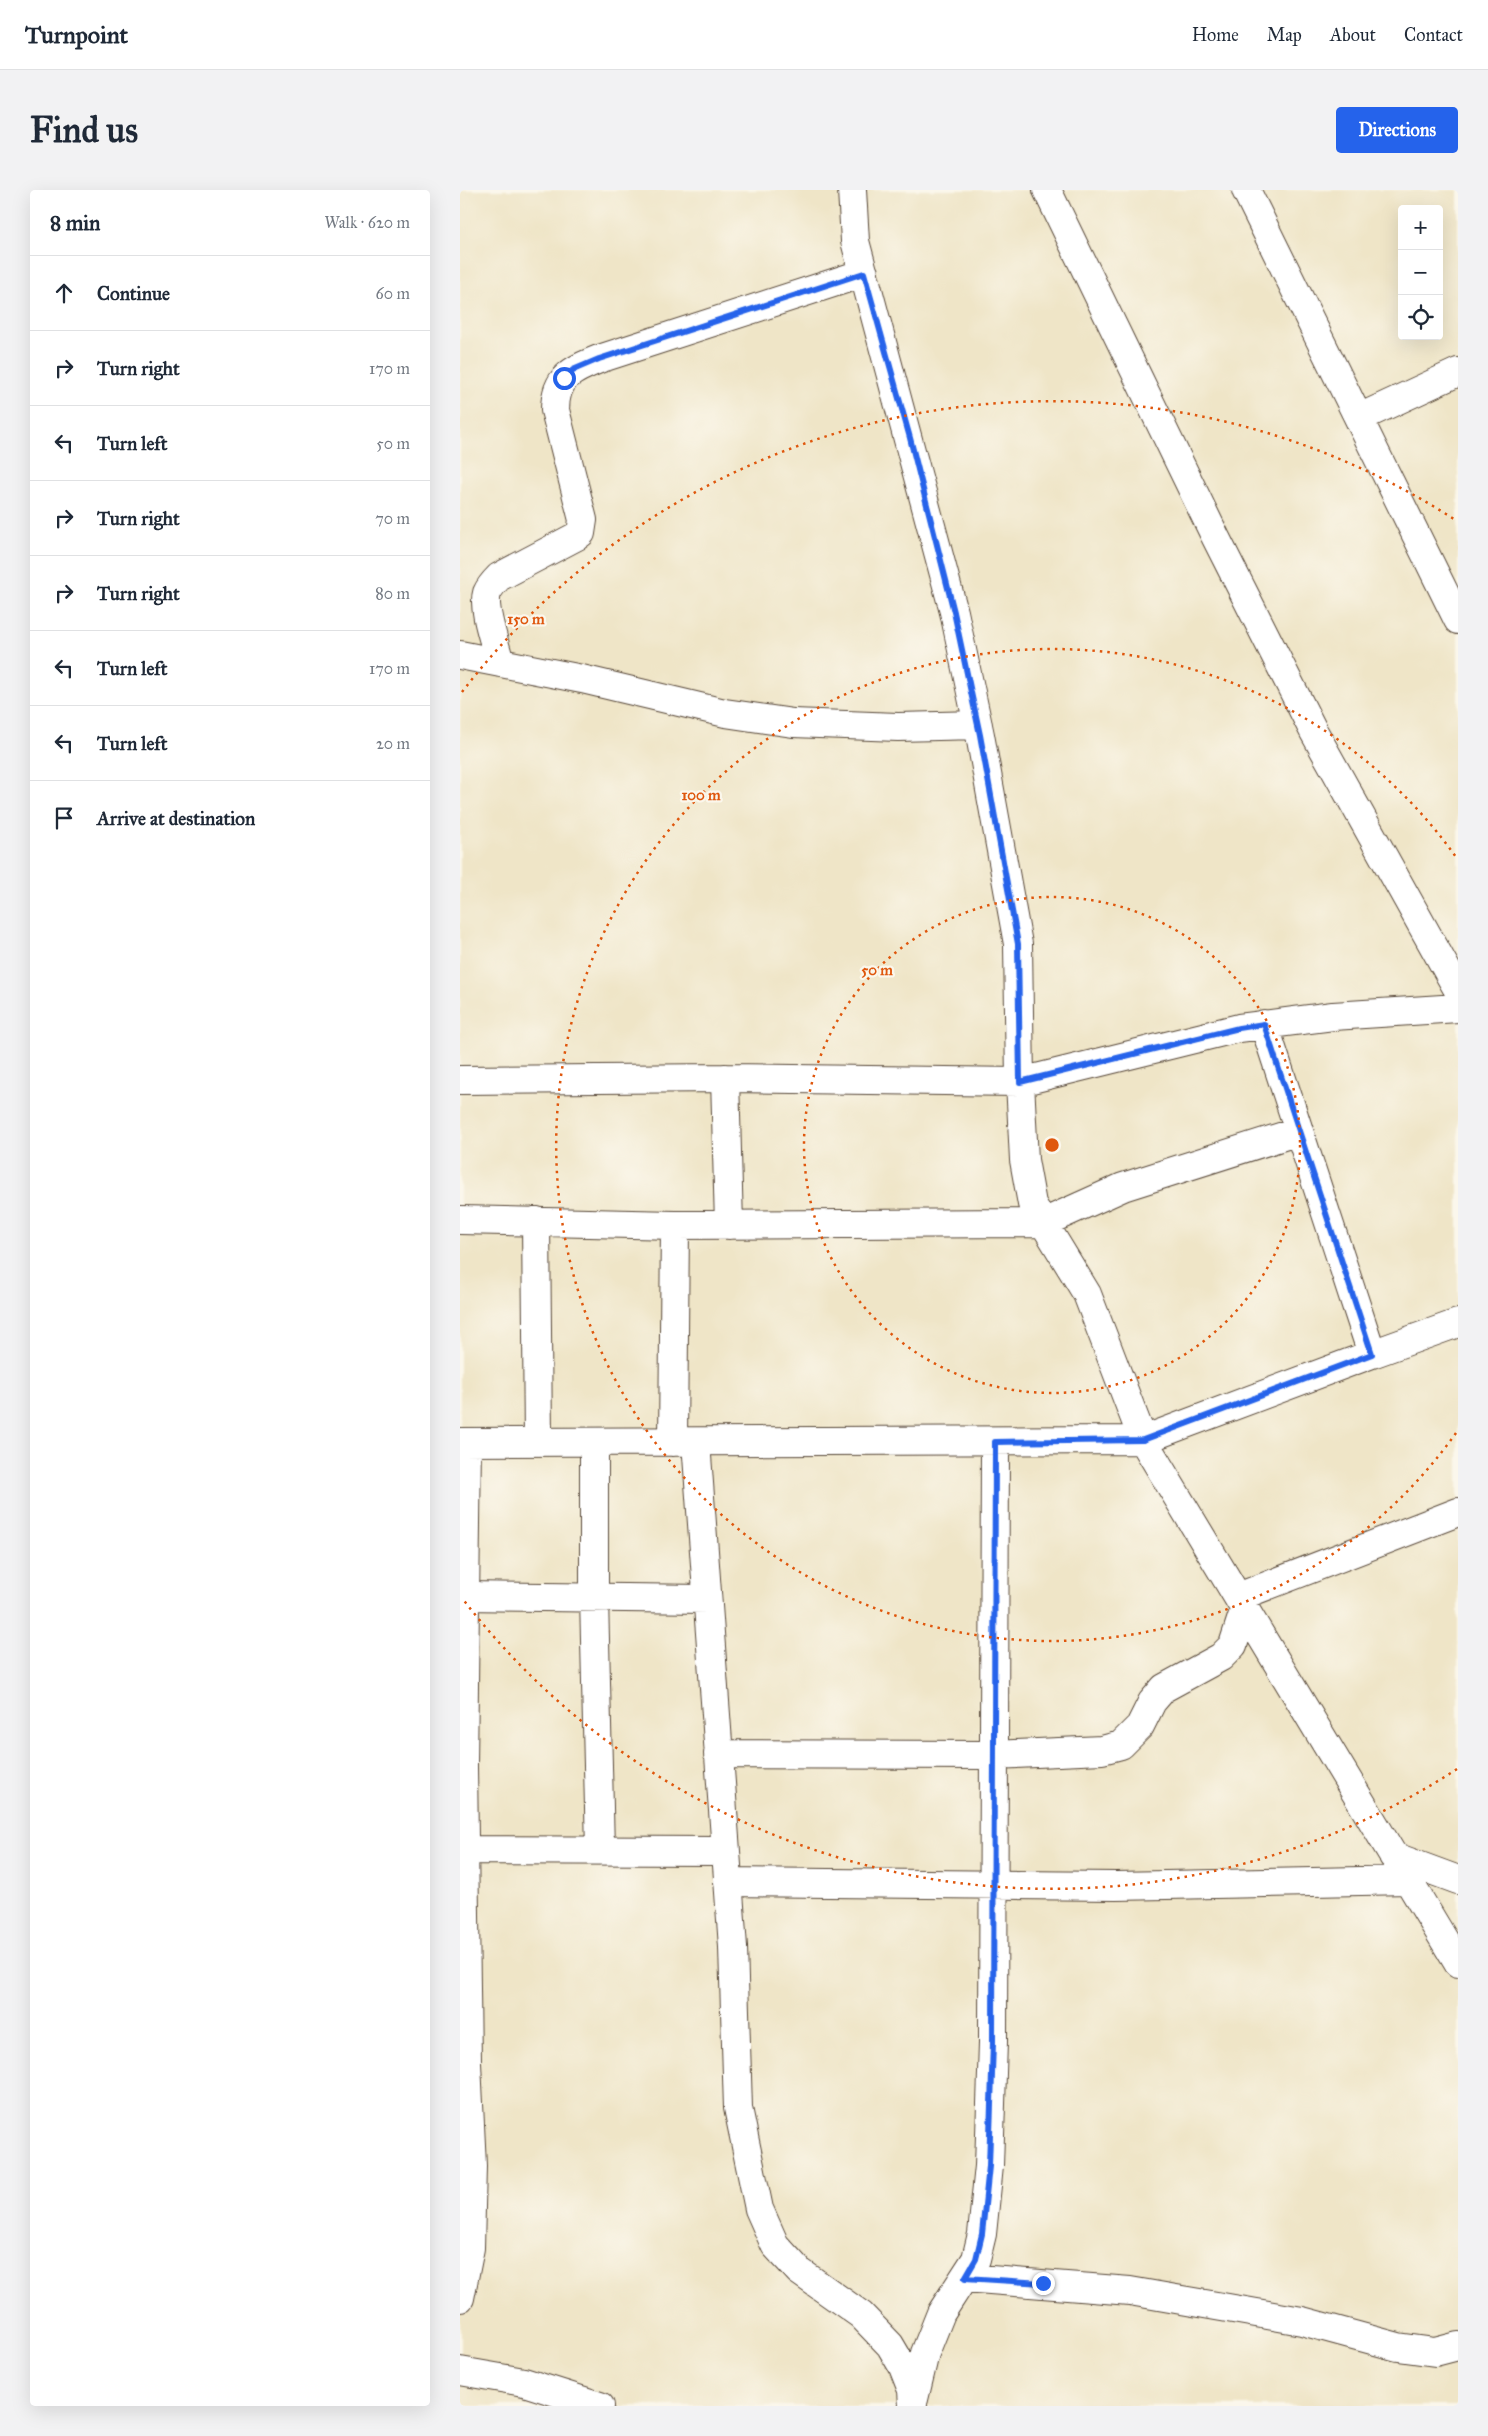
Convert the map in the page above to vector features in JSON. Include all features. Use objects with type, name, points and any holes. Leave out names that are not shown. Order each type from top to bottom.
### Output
[{"type":"street","points":[[852,190],[856,242],[910,438],[954,612],[978,725],[1018,944],[1020,1082],[1024,1160],[1032,1204],[1087,1294],[1143,1440],[1458,1963]]},
{"type":"street","points":[[1047,190],[1216,538],[1314,732],[1458,990]]},
{"type":"street","points":[[1246,190],[1458,620]]},
{"type":"street","points":[[500,663],[486,605],[487,593],[499,577],[577,536],[583,526],[555,410],[555,400],[564,378],[573,370],[599,359],[864,273]]},
{"type":"street","points":[[1359,418],[1458,372]]},
{"type":"street","points":[[460,655],[582,679],[725,713],[793,723],[898,727],[978,725]]},
{"type":"street","points":[[460,1080],[725,1078],[1020,1082],[1239,1028],[1380,1012],[1458,1008]]},
{"type":"street","points":[[1264,1024],[1372,1354]]},
{"type":"street","points":[[725,1078],[729,1225]]},
{"type":"street","points":[[460,1220],[675,1225],[1043,1223],[1123,1187],[1299,1131]]},
{"type":"street","points":[[536,1222],[538,1442]]},
{"type":"street","points":[[675,1225],[685,1442],[707,1600],[728,1882],[738,2108],[759,2209],[775,2245],[799,2271],[861,2315],[890,2344],[903,2366],[913,2403]]},
{"type":"street","points":[[460,2298],[470,2248],[472,2166],[467,2063],[462,1766],[465,1596],[463,1442],[995,1442],[1143,1440],[1458,1323]]},
{"type":"street","points":[[594,1442],[594,1598],[600,1850]]},
{"type":"street","points":[[913,2403],[925,2353],[941,2313],[976,2259],[982,2234],[989,2166],[993,2042],[995,1442]]},
{"type":"street","points":[[1242,1602],[1458,1512]]},
{"type":"street","points":[[465,1596],[707,1600]]},
{"type":"street","points":[[718,1754],[994,1755],[1102,1750],[1121,1745],[1140,1726],[1152,1702],[1164,1688],[1221,1657],[1233,1645],[1242,1602]]},
{"type":"street","points":[[464,1850],[725,1851]]},
{"type":"street","points":[[1393,1856],[1458,1880]]},
{"type":"street","points":[[728,1882],[1116,1886],[1409,1880]]},
{"type":"street","points":[[965,2278],[1130,2291],[1302,2321],[1398,2347],[1435,2352],[1458,2346]]},
{"type":"street","points":[[460,2371],[524,2382],[600,2406]]},
{"type":"route","points":[[564,378],[573,370],[599,359],[864,273],[910,438],[954,612],[980,735],[1018,944],[1020,1082],[1239,1028],[1264,1024],[1372,1354],[1143,1440],[995,1442],[993,2042],[989,2166],[982,2234],[976,2259],[965,2278],[1043,2283]]}]
